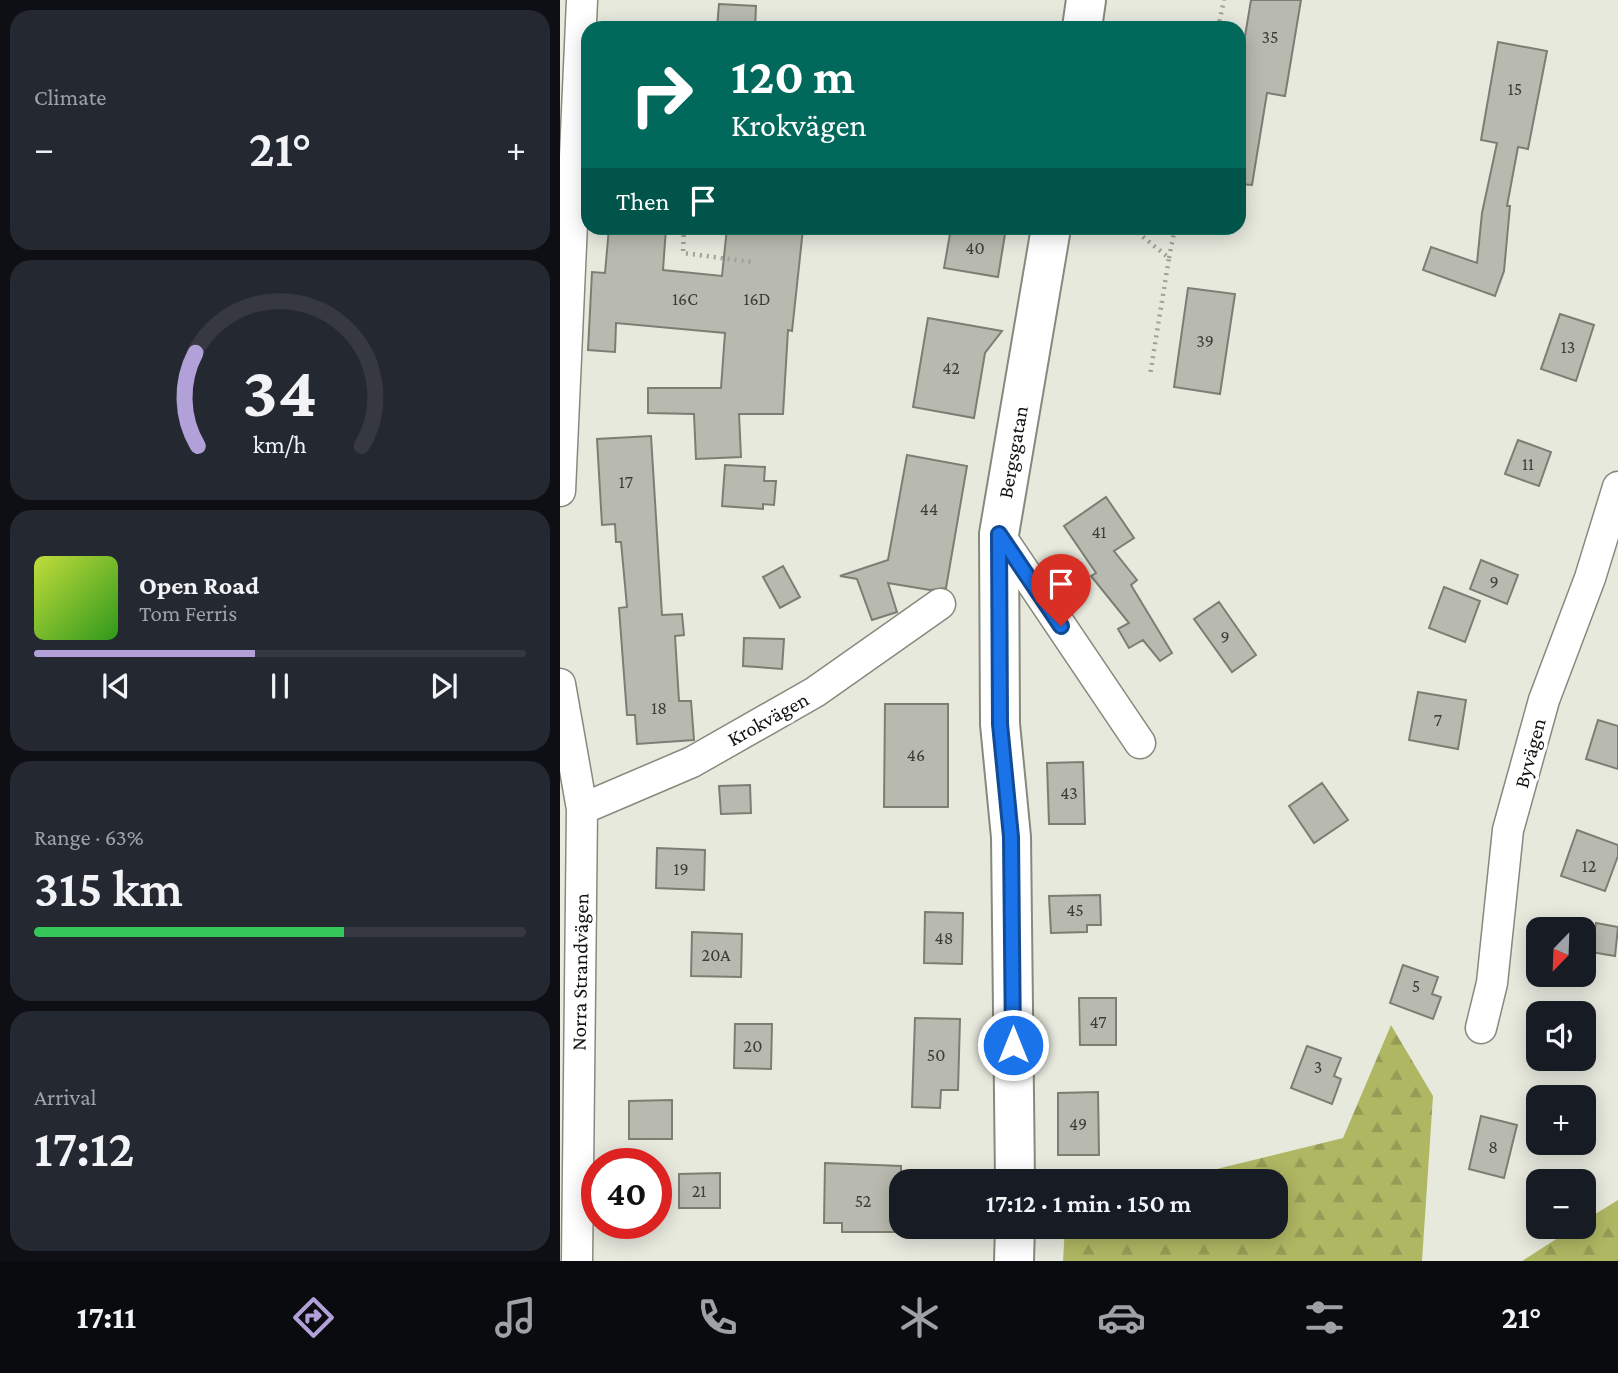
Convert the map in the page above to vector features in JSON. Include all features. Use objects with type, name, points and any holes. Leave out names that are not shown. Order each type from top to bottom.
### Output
[{"type":"street","points":[[581,21],[582,0]]},
{"type":"street","points":[[1083,21],[1086,0]]},
{"type":"street","points":[[560,491],[581,22]]},
{"type":"street","name":"Bergsgatan","points":[[1015,1169],[1011,837],[1000,724],[999,534],[1050,235]]},
{"type":"street","name":"Byvägen","points":[[1481,1028],[1492,983],[1508,830],[1544,700],[1590,578],[1618,487]]},
{"type":"street","points":[[999,534],[1140,743]]},
{"type":"street","name":"Krokvägen","points":[[582,809],[692,762],[815,692],[940,604]]},
{"type":"street","name":"Norra Strandvägen","points":[[560,684],[582,809],[577,1261]]},
{"type":"street","points":[[1014,1261],[1015,1239]]},
{"type":"path","points":[[1220,21],[1224,0]]},
{"type":"path","points":[[683,235],[682,253],[752,262]]},
{"type":"path","points":[[1141,235],[1169,258]]},
{"type":"path","points":[[1150,375],[1174,235]]},
{"type":"green space","points":[[1391,1025],[1433,1096],[1422,1261],[1063,1261],[1064,1239],[1288,1239],[1288,1169],[1217,1169],[1343,1138]]},
{"type":"green space","points":[[1618,1200],[1618,1261],[1522,1261],[1556,1239],[1596,1239],[1596,1214]]},
{"type":"building","points":[[1251,0],[1301,0],[1285,96],[1267,93],[1252,185],[1246,185],[1246,30]]},
{"type":"building","points":[[719,4],[756,6],[755,21],[718,21]]},
{"type":"building","points":[[1498,42],[1547,51],[1528,149],[1518,147],[1507,206],[1510,206],[1504,271],[1495,296],[1423,270],[1431,247],[1477,263],[1482,213],[1497,143],[1481,140]]},
{"type":"building","points":[[608,235],[666,235],[663,270],[722,276],[726,235],[802,235],[792,331],[788,330],[783,414],[739,414],[741,457],[696,459],[694,414],[648,413],[648,388],[721,388],[725,333],[616,323],[615,352],[588,350],[592,272],[605,273]]},
{"type":"building","points":[[950,235],[1005,235],[998,277],[944,268]]},
{"type":"building","points":[[1188,288],[1235,294],[1220,394],[1174,387]]},
{"type":"building","points":[[1560,314],[1594,325],[1576,381],[1541,369]]},
{"type":"building","points":[[928,318],[1002,331],[985,353],[974,418],[913,407]]},
{"type":"building","points":[[651,436],[662,615],[682,614],[684,635],[675,636],[679,701],[691,701],[694,740],[637,744],[635,715],[627,715],[619,608],[627,607],[621,542],[616,542],[615,524],[602,525],[597,439]]},
{"type":"building","points":[[1518,440],[1551,452],[1539,486],[1505,474]]},
{"type":"building","points":[[907,455],[967,466],[946,588],[930,590],[888,583],[897,612],[872,620],[857,579],[840,576],[888,560]]},
{"type":"building","points":[[725,465],[765,467],[764,481],[776,481],[774,505],[763,504],[763,509],[722,506]]},
{"type":"building","points":[[1106,497],[1134,538],[1114,551],[1137,580],[1131,585],[1172,653],[1160,661],[1143,640],[1129,648],[1118,629],[1129,623],[1091,576],[1096,573],[1064,526]]},
{"type":"building","points":[[1481,560],[1518,575],[1507,604],[1470,589]]},
{"type":"building","points":[[783,566],[800,597],[780,608],[763,577]]},
{"type":"building","points":[[1444,587],[1480,601],[1465,642],[1429,628]]},
{"type":"building","points":[[1219,602],[1256,655],[1232,672],[1194,619]]},
{"type":"building","points":[[744,638],[784,639],[782,669],[743,666]]},
{"type":"building","points":[[1418,692],[1466,700],[1458,749],[1409,740]]},
{"type":"building","points":[[885,704],[948,704],[948,807],[884,807]]},
{"type":"building","points":[[1598,720],[1618,726],[1618,769],[1586,759]]},
{"type":"building","points":[[1083,762],[1085,824],[1049,824],[1047,763]]},
{"type":"building","points":[[1322,783],[1348,820],[1314,843],[1289,806]]},
{"type":"building","points":[[750,785],[751,813],[721,814],[719,786]]},
{"type":"building","points":[[1577,830],[1618,845],[1618,856],[1605,891],[1561,876]]},
{"type":"building","points":[[657,848],[705,850],[704,890],[656,888]]},
{"type":"building","points":[[1100,895],[1101,925],[1087,925],[1087,932],[1051,933],[1049,896]]},
{"type":"building","points":[[925,912],[963,913],[962,964],[924,963]]},
{"type":"building","points":[[1596,923],[1618,927],[1615,956],[1596,953]]},
{"type":"building","points":[[692,932],[742,934],[741,977],[691,976]]},
{"type":"building","points":[[1403,965],[1438,977],[1432,994],[1441,997],[1433,1019],[1390,1003]]},
{"type":"building","points":[[1079,998],[1116,998],[1116,1045],[1080,1045]]},
{"type":"building","points":[[915,1018],[960,1019],[958,1090],[941,1090],[940,1108],[912,1107]]},
{"type":"building","points":[[735,1024],[772,1024],[771,1069],[734,1068]]},
{"type":"building","points":[[1307,1046],[1341,1058],[1334,1076],[1341,1079],[1332,1104],[1291,1088]]},
{"type":"building","points":[[1098,1092],[1099,1155],[1058,1155],[1058,1093]]},
{"type":"building","points":[[672,1100],[672,1139],[629,1139],[629,1101]]},
{"type":"building","points":[[1481,1116],[1517,1125],[1504,1178],[1469,1169]]},
{"type":"building","points":[[825,1163],[901,1166],[901,1169],[889,1169],[889,1232],[842,1232],[842,1223],[824,1223]]},
{"type":"building","points":[[720,1173],[720,1208],[679,1208],[679,1174]]},
{"type":"route","points":[[1013,1045],[1011,837],[1000,724],[999,534],[1061,626]]}]
